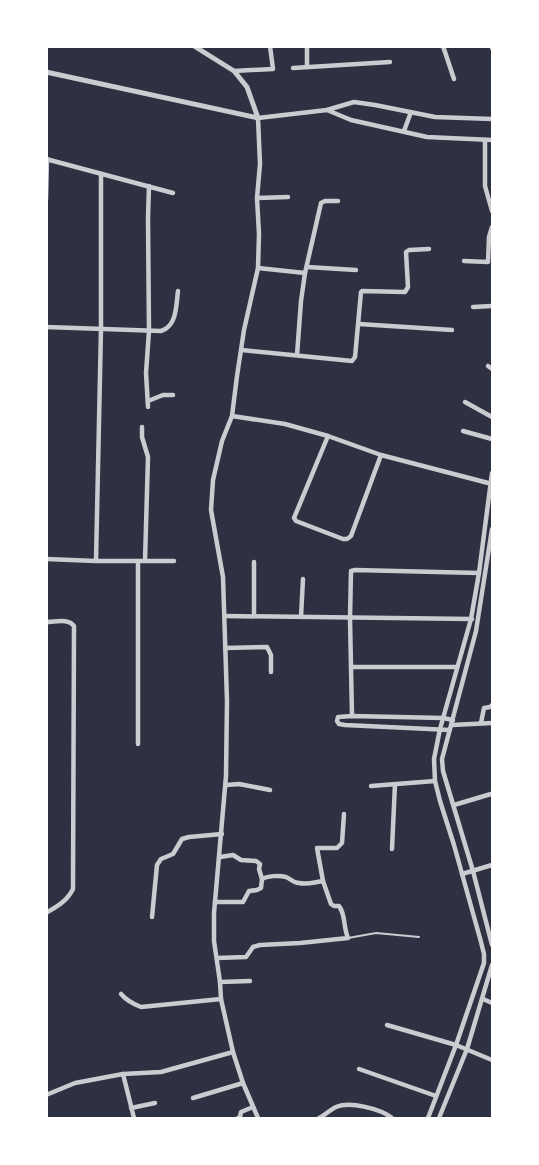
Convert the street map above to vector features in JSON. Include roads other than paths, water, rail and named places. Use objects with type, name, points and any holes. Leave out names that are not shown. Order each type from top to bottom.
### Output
[{"type":"street","points":[[194,46],[234,71],[247,87],[258,118],[260,164],[257,198],[258,268],[244,330],[232,416],[222,441],[211,494],[211,510],[221,563],[227,701],[226,785],[214,914],[214,941],[221,999],[233,1052],[258,1119]]},
{"type":"street","points":[[234,71],[273,69],[270,46]]},
{"type":"street","points":[[307,46],[307,67]]},
{"type":"street","points":[[443,46],[454,79]]},
{"type":"street","points":[[293,68],[390,62]]},
{"type":"street","points":[[46,72],[258,118],[327,110],[354,102],[435,117],[492,119]]},
{"type":"street","points":[[327,110],[351,120],[428,137],[492,140]]},
{"type":"street","points":[[404,131],[411,112]]},
{"type":"street","points":[[485,140],[485,186],[492,212]]},
{"type":"street","points":[[46,199],[47,159],[173,193]]},
{"type":"street","points":[[96,561],[101,174]]},
{"type":"street","points":[[149,186],[149,331],[146,372],[148,404],[163,395],[173,395]]},
{"type":"street","points":[[257,198],[288,197]]},
{"type":"street","points":[[297,355],[301,301],[321,203],[338,201]]},
{"type":"street","points":[[464,261],[490,262],[489,237],[492,227]]},
{"type":"street","points":[[242,350],[352,361],[355,357],[361,292],[405,292],[408,287],[406,252],[429,249]]},
{"type":"street","points":[[258,268],[356,270]]},
{"type":"street","points":[[46,327],[161,331],[168,329],[174,320],[178,291]]},
{"type":"street","points":[[473,307],[492,306]]},
{"type":"street","points":[[359,324],[452,330]]},
{"type":"street","points":[[465,402],[492,417]]},
{"type":"street","points":[[232,416],[285,424],[381,455],[492,484]]},
{"type":"street","points":[[142,427],[142,437],[148,457],[145,561]]},
{"type":"street","points":[[464,431],[492,439]]},
{"type":"street","points":[[328,436],[294,518],[296,521],[343,539],[351,536],[381,455]]},
{"type":"street","points":[[428,1119],[484,963],[484,954],[435,781],[434,759],[440,729],[471,619],[492,473]]},
{"type":"street","points":[[492,529],[478,620],[442,759],[443,771],[492,945]]},
{"type":"street","points":[[46,559],[174,561]]},
{"type":"street","points":[[138,561],[138,744]]},
{"type":"street","points":[[254,562],[254,615]]},
{"type":"street","points":[[352,716],[351,572],[353,570],[479,573]]},
{"type":"street","points":[[301,617],[303,579]]},
{"type":"street","points":[[225,616],[478,620]]},
{"type":"street","points":[[46,622],[67,621],[74,626],[73,889],[64,903],[46,913]]},
{"type":"street","points":[[225,648],[267,647],[271,655],[271,672]]},
{"type":"street","points":[[351,667],[457,667]]},
{"type":"street","points":[[480,723],[484,708],[492,705]]},
{"type":"street","points":[[452,725],[443,718],[352,716],[337,719],[337,723],[345,725],[440,729],[452,725],[492,723]]},
{"type":"street","points":[[370,786],[435,781]]},
{"type":"street","points":[[226,785],[239,784],[270,790]]},
{"type":"street","points":[[392,849],[395,784]]},
{"type":"street","points":[[454,806],[491,794]]},
{"type":"street","points":[[216,958],[246,957],[254,947],[260,945],[348,938],[343,914],[339,906],[331,904],[323,881],[317,848],[340,846],[343,838],[344,814]]},
{"type":"street","points":[[152,918],[157,865],[161,859],[173,854],[182,839],[222,834]]},
{"type":"street","points":[[215,902],[243,902],[249,891],[261,888],[262,879],[260,864],[256,861],[241,860],[234,855],[220,857]]},
{"type":"street","points":[[462,874],[492,865]]},
{"type":"street","points":[[262,879],[280,876],[296,883],[307,884],[323,881]]},
{"type":"street","points":[[484,915],[492,913]]},
{"type":"street","points":[[439,1119],[467,1049],[492,965]]},
{"type":"street","points":[[220,982],[250,981]]},
{"type":"street","points":[[121,994],[126,1000],[141,1007],[221,999]]},
{"type":"street","points":[[483,999],[492,1003]]},
{"type":"street","points":[[387,1025],[456,1045],[492,1060]]},
{"type":"street","points":[[46,1095],[75,1083],[123,1074],[160,1072],[233,1052]]},
{"type":"street","points":[[359,1069],[436,1096]]},
{"type":"street","points":[[123,1074],[134,1119]]},
{"type":"street","points":[[193,1098],[243,1083]]},
{"type":"street","points":[[131,1108],[155,1103]]},
{"type":"street","points":[[320,1119],[336,1107],[353,1105],[382,1112],[392,1119]]},
{"type":"street","points":[[238,1119],[241,1112],[253,1107]]},
{"type":"lane","points":[[348,938],[376,933],[419,937]]}]
